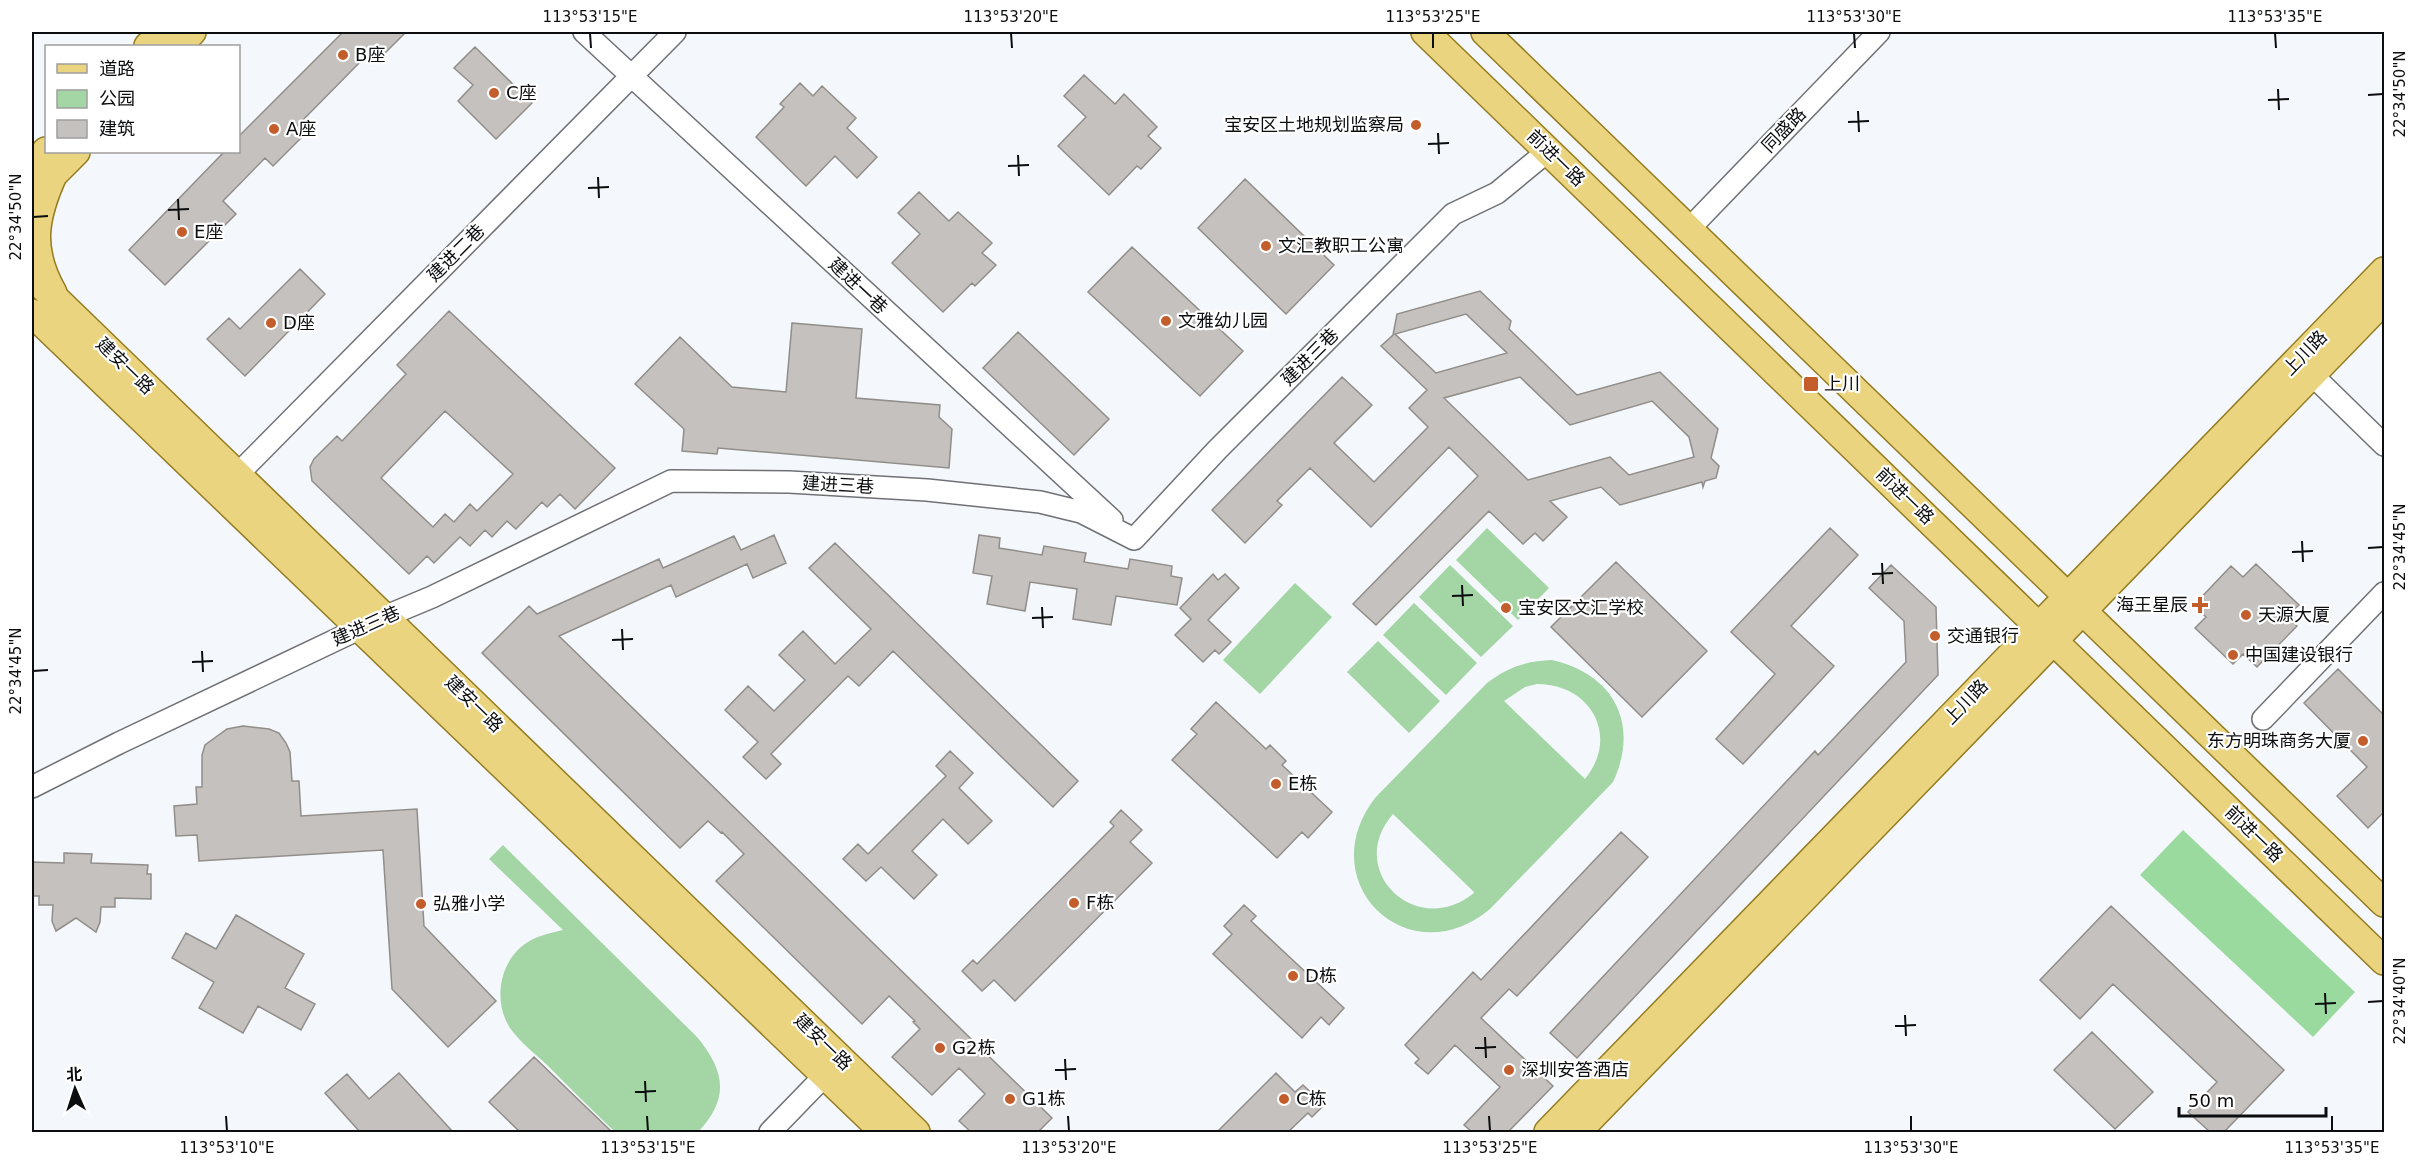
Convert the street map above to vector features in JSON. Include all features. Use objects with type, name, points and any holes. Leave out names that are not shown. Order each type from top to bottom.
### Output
[{"type":"main road","points":[[149,45],[163,32]]},
{"type":"main road","points":[[179,45],[192,32]]},
{"type":"main road","name":"前进一路","points":[[1425,32],[2385,961]]},
{"type":"main road","points":[[1485,32],[2385,903]]},
{"type":"main road","points":[[41,163],[73,153]]},
{"type":"main road","points":[[32,197],[41,163]]},
{"type":"main road","points":[[41,163],[42,201],[36,228],[36,245],[44,277],[58,302]]},
{"type":"main road","name":"上川路","points":[[1548,1132],[2076,604],[2305,368],[2385,271]]},
{"type":"main road","name":"建安一路","points":[[32,276],[384,617],[832,1068],[884,1132]]},
{"type":"main road","name":"上川路","points":[[2305,368],[2385,300]]},
{"type":"main road","name":"建安一路","points":[[32,313],[360,628],[832,1068],[916,1132]]},
{"type":"main road","points":[[32,318],[56,336]]},
{"type":"main road","name":"上川路","points":[[1577,1132],[2046,634]]},
{"type":"street","name":"建进一巷","points":[[584,32],[1134,539]]},
{"type":"street","name":"建进二巷","points":[[237,475],[675,32]]},
{"type":"street","name":"同盛路","points":[[1689,229],[1879,32]]},
{"type":"street","name":"建进三巷","points":[[32,787],[119,743],[360,628],[432,597],[671,481],[789,482],[927,490],[1040,502],[1081,512],[1134,539],[1216,450],[1453,214],[1497,194],[1548,151]]},
{"type":"street","points":[[2305,368],[2385,445]]},
{"type":"street","points":[[2263,719],[2385,593]]},
{"type":"street","points":[[770,1132],[832,1068]]},
{"type":"green space","points":[[1487,528],[1549,588],[1518,620],[1456,560]]},
{"type":"green space","points":[[1450,565],[1513,626],[1481,657],[1419,597]]},
{"type":"green space","points":[[1295,583],[1332,617],[1260,694],[1223,660]]},
{"type":"green space","points":[[1414,603],[1477,663],[1446,695],[1383,635]]},
{"type":"green space","points":[[1378,641],[1440,701],[1409,733],[1347,672]]},
{"type":"green space","points":[[1552,660],[1574,667],[1591,677],[1606,689],[1616,704],[1622,722],[1624,740],[1621,761],[1613,782],[1490,909],[1459,927],[1429,932],[1401,926],[1378,911],[1361,888],[1354,861],[1358,830],[1375,798],[1487,683],[1510,669],[1526,663]],"holes":[[[1537,684],[1556,686],[1572,693],[1585,703],[1594,715],[1599,730],[1600,746],[1595,763],[1585,779],[1504,701],[1525,687]],[[1393,814],[1474,892],[1474,893],[1452,905],[1430,908],[1410,903],[1393,892],[1382,876],[1377,857],[1380,835]]]},
{"type":"green space","points":[[2183,830],[2355,992],[2313,1037],[2140,875]]},
{"type":"green space","points":[[503,845],[697,1037],[706,1049],[718,1073],[719,1096],[708,1120],[698,1132],[615,1132],[510,1028],[501,1005],[500,993],[505,969],[518,949],[528,942],[545,934],[563,930],[489,859]]},
{"type":"building","points":[[343,32],[406,32],[376,62],[368,54],[298,125],[306,133],[273,166],[265,158],[223,201],[236,214],[165,285],[129,250],[223,153],[240,153],[240,135]]},
{"type":"building","name":"C座","points":[[475,47],[532,103],[496,139],[458,101],[473,85],[454,68]]},
{"type":"building","points":[[1084,75],[1115,104],[1124,94],[1157,127],[1148,136],[1161,148],[1141,169],[1137,166],[1109,195],[1058,146],[1086,117],[1064,96]]},
{"type":"building","points":[[800,83],[813,96],[822,86],[856,118],[847,128],[877,157],[857,178],[835,156],[806,186],[756,137],[784,107],[780,104]]},
{"type":"building","name":"文汇教职工公寓","points":[[1245,179],[1334,265],[1286,314],[1198,228]]},
{"type":"building","points":[[919,192],[949,221],[958,212],[992,243],[982,253],[996,265],[975,286],[972,283],[943,312],[892,263],[920,234],[898,213]]},
{"type":"building","name":"文雅幼儿园","points":[[1132,247],[1243,351],[1200,396],[1088,292]]},
{"type":"building","name":"D座","points":[[300,269],[325,294],[245,376],[207,339],[229,318],[240,329]]},
{"type":"building","points":[[1480,291],[1511,321],[1509,329],[1577,395],[1660,372],[1718,429],[1711,458],[1719,466],[1716,478],[1705,481],[1703,487],[1702,482],[1620,505],[1601,487],[1550,501],[1567,517],[1543,541],[1535,533],[1523,544],[1489,511],[1376,625],[1353,604],[1478,476],[1449,447],[1371,527],[1310,468],[1277,501],[1282,505],[1245,543],[1212,510],[1342,377],[1372,405],[1334,443],[1374,482],[1428,427],[1409,408],[1427,390],[1381,346],[1393,335],[1397,314]],"holes":[[[1466,314],[1507,353],[1436,373],[1395,334]],[[1520,377],[1570,425],[1652,401],[1689,437],[1694,457],[1629,475],[1610,457],[1528,480],[1444,398]]]},
{"type":"building","points":[[449,311],[615,468],[575,509],[560,494],[547,507],[542,502],[516,529],[507,521],[492,537],[485,530],[470,546],[460,537],[434,563],[427,556],[409,574],[312,481],[310,467],[314,459],[337,436],[342,441],[406,374],[397,365]],"holes":[[[445,411],[513,474],[477,511],[470,504],[454,522],[445,514],[433,527],[381,478]]]},
{"type":"building","points":[[792,323],[862,329],[856,398],[940,405],[939,417],[952,429],[949,468],[718,448],[717,454],[682,451],[684,429],[635,384],[680,337],[732,387],[786,392]]},
{"type":"building","points":[[1018,332],[1109,419],[1074,455],[983,368]]},
{"type":"building","points":[[1830,528],[1858,555],[1791,626],[1834,666],[1743,764],[1716,739],[1775,674],[1731,632]]},
{"type":"building","points":[[774,535],[786,563],[753,578],[747,564],[676,597],[671,585],[559,636],[1052,1118],[1038,1132],[971,1132],[959,1121],[985,1094],[959,1068],[932,1095],[892,1057],[920,1029],[913,1022],[915,1021],[889,996],[862,1024],[716,881],[744,854],[722,832],[708,821],[680,848],[482,653],[529,606],[537,614],[659,559],[663,568],[734,536],[741,550]]},
{"type":"building","points":[[979,535],[1000,538],[999,548],[1042,555],[1044,546],[1086,553],[1084,562],[1128,569],[1130,559],[1172,566],[1171,576],[1182,578],[1177,605],[1116,596],[1111,625],[1073,619],[1077,589],[1030,582],[1025,611],[987,604],[992,576],[973,573]]},
{"type":"building","points":[[835,543],[1078,781],[1053,807],[893,651],[859,686],[848,676],[771,754],[781,764],[766,779],[743,757],[758,742],[725,710],[748,686],[774,711],[805,680],[779,655],[803,631],[835,664],[871,629],[809,568]]},
{"type":"building","points":[[1616,562],[1707,651],[1642,717],[1551,627]]},
{"type":"building","name":"天源大厦","points":[[2256,564],[2299,605],[2287,616],[2297,626],[2257,667],[2243,654],[2233,664],[2195,628],[2206,617],[2194,605],[2231,566],[2243,577]]},
{"type":"building","points":[[1891,565],[1936,607],[1938,675],[1577,1058],[1550,1033],[1815,751],[1818,755],[1906,662],[1904,621],[1869,588]]},
{"type":"building","points":[[1213,574],[1218,580],[1225,574],[1239,588],[1208,620],[1231,642],[1219,654],[1215,650],[1203,662],[1175,635],[1191,619],[1180,608]]},
{"type":"building","name":"东方明珠商务大厦","points":[[2338,669],[2385,716],[2385,811],[2368,828],[2337,796],[2367,767],[2304,703]]},
{"type":"building","name":"E栋","points":[[1216,702],[1266,749],[1270,745],[1286,761],[1282,765],[1332,812],[1308,838],[1302,832],[1277,858],[1172,760],[1197,734],[1191,729]]},
{"type":"building","points":[[243,726],[269,729],[279,733],[286,743],[290,752],[292,781],[299,781],[301,816],[417,809],[424,926],[496,1001],[448,1047],[392,989],[383,850],[199,861],[197,835],[176,836],[174,806],[197,804],[196,787],[202,787],[202,755],[205,745],[227,729]]},
{"type":"building","points":[[950,751],[973,773],[959,788],[992,821],[968,844],[943,819],[912,851],[937,875],[914,899],[881,867],[866,881],[843,859],[858,844],[868,854],[946,776],[936,766]]},
{"type":"building","name":"F栋","points":[[1121,810],[1142,830],[1130,842],[1152,863],[1015,1001],[994,980],[982,991],[962,971],[973,960],[977,964],[1114,826],[1110,822]]},
{"type":"building","points":[[1621,832],[1648,857],[1517,996],[1509,989],[1481,1018],[1553,1086],[1508,1132],[1472,1132],[1464,1125],[1500,1087],[1455,1045],[1428,1074],[1415,1063],[1419,1059],[1405,1045],[1473,972],[1481,980]]},
{"type":"building","points":[[64,853],[92,854],[91,863],[148,865],[147,874],[151,874],[151,899],[115,898],[115,907],[101,907],[100,922],[96,932],[76,918],[56,931],[52,921],[53,905],[39,905],[39,896],[32,896],[32,862],[64,863]]},
{"type":"building","name":"D栋","points":[[1244,905],[1256,916],[1251,921],[1344,1008],[1329,1025],[1321,1017],[1302,1038],[1213,954],[1232,934],[1224,926]]},
{"type":"building","points":[[2111,906],[2284,1070],[2224,1132],[2210,1132],[2188,1112],[2217,1082],[2113,984],[2080,1019],[2040,980]]},
{"type":"building","points":[[236,915],[304,954],[285,988],[315,1004],[301,1030],[258,1006],[243,1033],[199,1008],[214,982],[172,958],[186,933],[216,949]]},
{"type":"building","points":[[2092,1032],[2153,1092],[2115,1129],[2054,1070]]},
{"type":"building","points":[[534,1057],[612,1132],[520,1132],[489,1102]]},
{"type":"building","points":[[399,1073],[453,1132],[360,1132],[325,1093],[347,1074],[369,1099]]},
{"type":"building","name":"C栋","points":[[1276,1073],[1295,1092],[1303,1085],[1324,1105],[1312,1117],[1308,1113],[1288,1132],[1217,1132]]},
{"type":"place","name":"B座","points":[[343,55]]},
{"type":"place","name":"C座","points":[[494,93]]},
{"type":"place","name":"宝安区土地规划监察局","points":[[1416,125]]},
{"type":"place","name":"A座","points":[[274,129]]},
{"type":"place","name":"E座","points":[[182,232]]},
{"type":"place","name":"文汇教职工公寓","points":[[1266,246]]},
{"type":"place","name":"文雅幼儿园","points":[[1166,321]]},
{"type":"place","name":"D座","points":[[271,323]]},
{"type":"place","name":"上川","points":[[1811,384]]},
{"type":"place","name":"海王星辰","points":[[2200,605]]},
{"type":"place","name":"宝安区文汇学校","points":[[1506,608]]},
{"type":"place","name":"天源大厦","points":[[2246,615]]},
{"type":"place","name":"交通银行","points":[[1935,636]]},
{"type":"place","name":"中国建设银行","points":[[2233,655]]},
{"type":"place","name":"东方明珠商务大厦","points":[[2363,741]]},
{"type":"place","name":"E栋","points":[[1276,784]]},
{"type":"place","name":"F栋","points":[[1074,903]]},
{"type":"place","name":"弘雅小学","points":[[421,904]]},
{"type":"place","name":"D栋","points":[[1293,976]]},
{"type":"place","name":"G2栋","points":[[940,1048]]},
{"type":"place","name":"深圳安答酒店","points":[[1509,1070]]},
{"type":"place","name":"G1栋","points":[[1010,1099]]},
{"type":"place","name":"C栋","points":[[1284,1099]]}]
